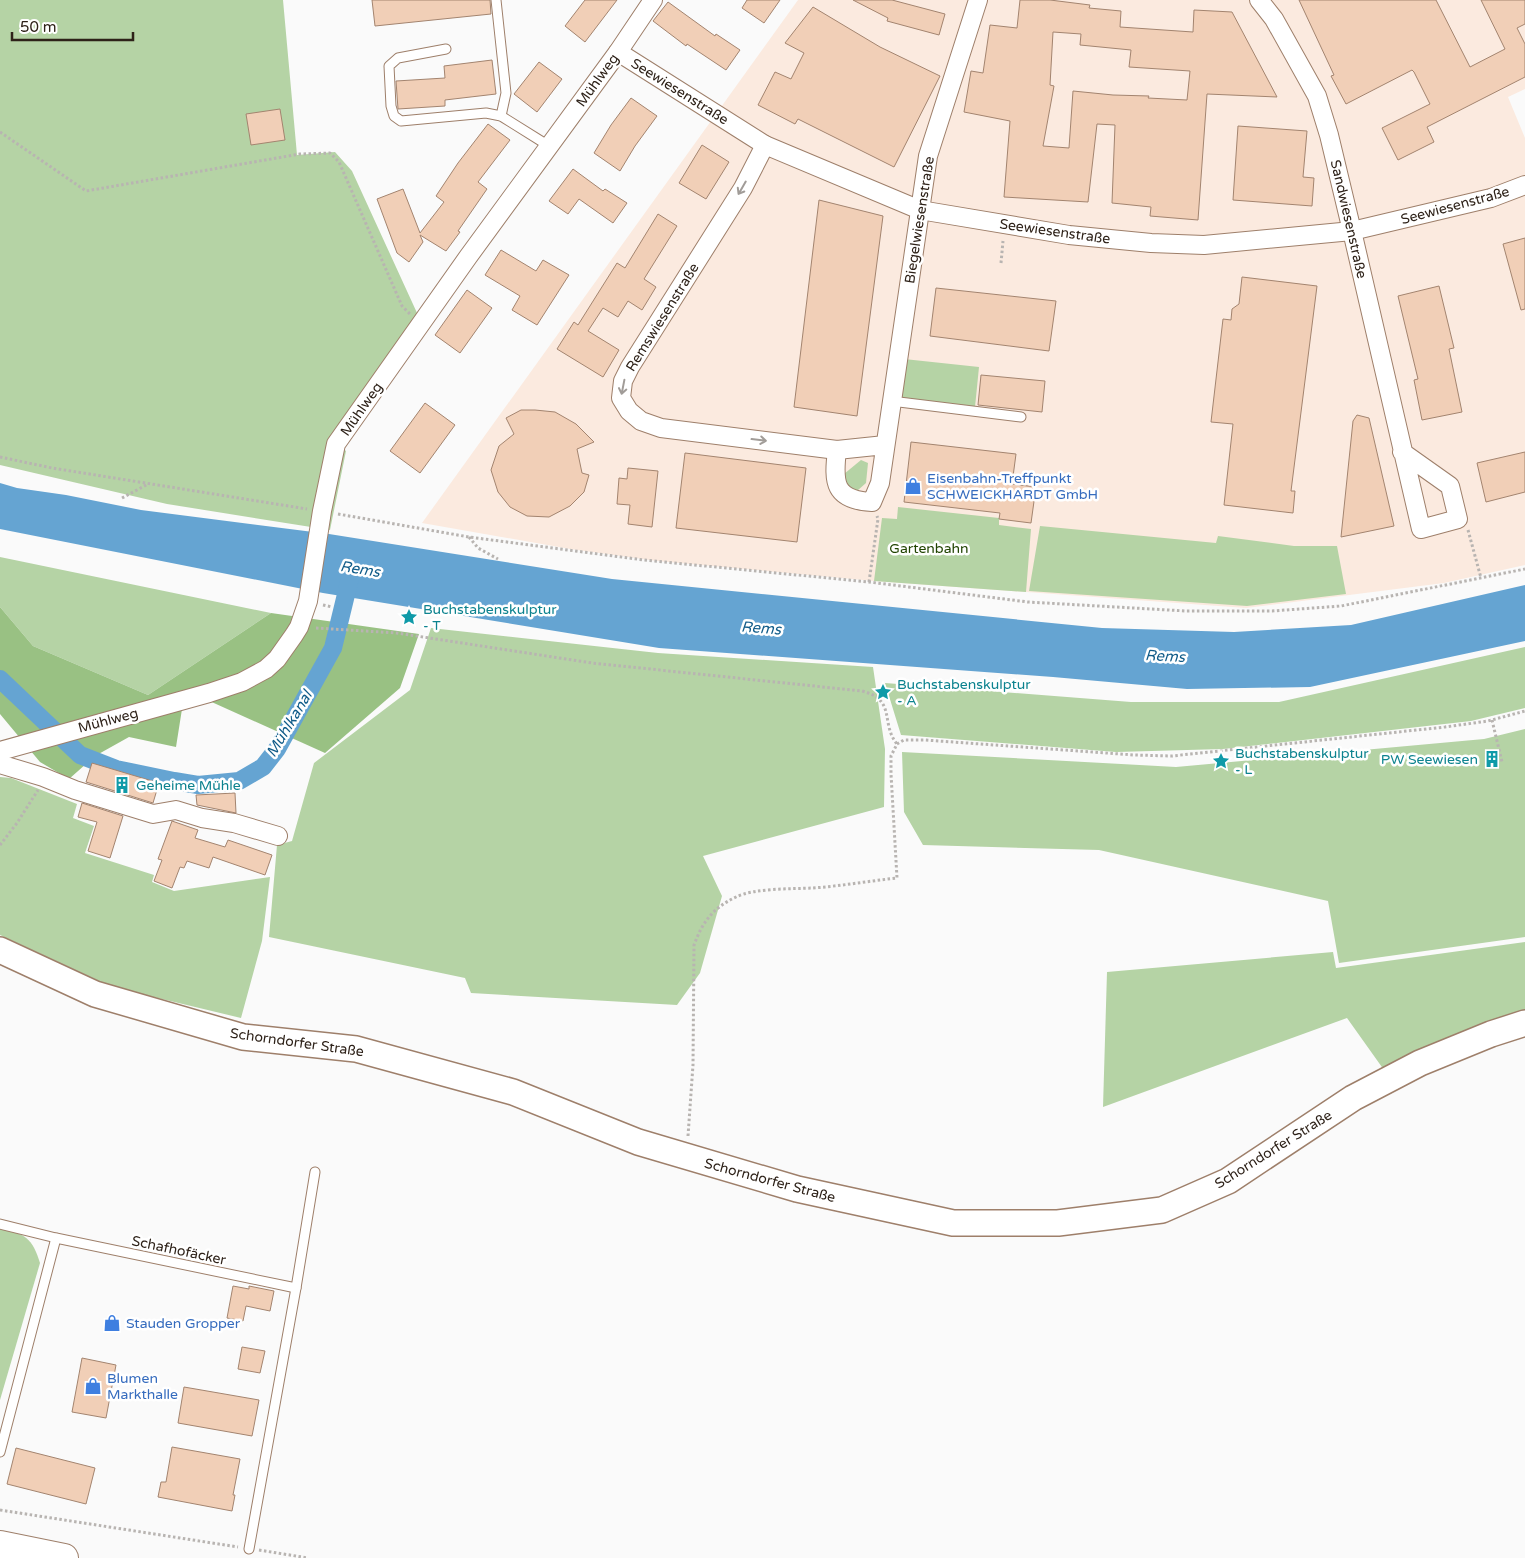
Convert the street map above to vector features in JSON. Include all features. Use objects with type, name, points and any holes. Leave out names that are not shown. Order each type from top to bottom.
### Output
[{"type":"highway","points":[[0,1545],[64,1558]]},
{"type":"main road","name":"Schorndorfer Straße","points":[[0,950],[95,994],[243,1038],[356,1049],[513,1092],[638,1142],[686,1157],[797,1189],[954,1223],[1058,1223],[1162,1210],[1228,1181],[1353,1098],[1420,1063],[1491,1034],[1525,1023]]},
{"type":"street","name":"Mühlweg","points":[[0,751],[209,693],[242,682],[266,669],[276,659],[299,627],[308,601],[336,444],[618,52],[653,0]]},
{"type":"street","name":"Biegelwiesenstraße","points":[[872,502],[880,483],[928,156],[978,0]]},
{"type":"street","name":"Sandwiesenstraße","points":[[1259,0],[1274,19],[1317,96],[1329,135],[1402,452],[1422,529],[1458,520]]},
{"type":"street","name":"Seewiesenstraße","points":[[618,52],[765,145],[920,210],[1069,235],[1151,243],[1204,245],[1352,231],[1491,198],[1525,185]]},
{"type":"street","name":"Remswiesenstraße","points":[[765,145],[743,188],[630,367],[623,381],[621,398],[629,411],[641,421],[662,428],[837,450]]},
{"type":"street","points":[[872,502],[857,501],[839,488],[834,474],[837,450],[885,445]]},
{"type":"street","points":[[1402,452],[1450,486],[1458,520]]},
{"type":"street","points":[[0,764],[153,814],[176,810],[202,818],[234,822],[278,836]]},
{"type":"lane","points":[[496,0],[506,93],[501,116]]},
{"type":"lane","points":[[446,49],[398,58],[390,66],[394,116],[401,121],[486,113],[501,116],[549,146]]},
{"type":"lane","points":[[891,401],[1021,417]]},
{"type":"lane","points":[[249,1549],[315,1172]]},
{"type":"lane","name":"Schafhofäcker","points":[[0,1224],[56,1238],[296,1288]]},
{"type":"lane","points":[[0,1452],[56,1238]]},
{"type":"path","points":[[0,132],[86,190],[300,154],[330,153],[339,162],[346,176],[402,306],[421,324]]},
{"type":"path","points":[[1001,262],[1004,224]]},
{"type":"path","points":[[0,457],[148,484],[321,520],[644,560],[869,582],[1028,602],[1186,612],[1272,612],[1341,606],[1525,568]]},
{"type":"path","points":[[122,498],[148,484]]},
{"type":"path","points":[[869,582],[878,519],[872,502]]},
{"type":"path","points":[[1458,520],[1468,528],[1481,578]]},
{"type":"path","points":[[469,537],[478,548],[498,559]]},
{"type":"path","points":[[308,628],[398,633],[592,663],[862,691],[873,694],[880,699],[892,737],[897,744]]},
{"type":"path","points":[[686,1157],[693,1064],[694,945],[701,928],[711,914],[738,896],[759,891],[837,886],[897,878],[891,774],[892,756],[897,744],[904,740],[1172,756],[1445,727],[1492,720],[1525,711]]},
{"type":"path","points":[[1492,720],[1502,762]]},
{"type":"path","points":[[0,846],[38,791],[43,777]]},
{"type":"path","points":[[0,1510],[308,1558]]},
{"type":"shaded area","points":[[798,0],[1525,0],[1525,89],[1508,97],[1525,138],[1525,565],[1444,583],[1246,608],[874,581],[657,561],[570,549],[422,523]]},
{"type":"green space","points":[[0,0],[283,0],[297,155],[335,152],[352,171],[423,326],[341,447],[346,451],[330,530],[167,504],[0,465]]},
{"type":"green space","points":[[904,359],[979,367],[975,407],[898,398]]},
{"type":"green space","points":[[861,460],[868,463],[866,483],[857,491],[850,490],[843,478],[844,474]]},
{"type":"green space","name":"Gartenbahn","points":[[898,507],[999,518],[999,525],[1031,529],[1026,592],[874,581],[882,518],[897,519]]},
{"type":"green space","points":[[1040,526],[1216,543],[1218,536],[1294,546],[1337,546],[1346,594],[1247,606],[1029,591]]},
{"type":"green space","points":[[0,557],[271,613],[148,695],[33,646],[0,607]]},
{"type":"green space","points":[[0,607],[33,646],[148,695],[271,613],[419,634],[400,688],[325,753],[185,690],[176,747],[129,737],[95,756],[69,779],[40,762],[0,714]]},
{"type":"green space","points":[[431,628],[658,653],[873,667],[885,749],[884,807],[703,856],[722,896],[700,973],[677,1005],[471,993],[465,978],[269,937],[277,845],[292,841],[314,763],[410,690]]},
{"type":"green space","points":[[1525,647],[1525,708],[1471,721],[1223,749],[1116,752],[901,735],[885,683],[1131,702],[1279,702]]},
{"type":"green space","points":[[1525,729],[1525,937],[1339,963],[1328,901],[1099,850],[923,845],[904,812],[902,752],[1176,767],[1484,739]]},
{"type":"green space","points":[[0,777],[11,778],[77,804],[73,818],[94,826],[85,853],[154,875],[152,882],[174,891],[270,877],[262,941],[241,1018],[112,987],[0,935]]},
{"type":"green space","points":[[1525,942],[1525,1025],[1384,1070],[1347,1018],[1103,1107],[1107,972],[1333,952],[1336,968]]},
{"type":"green space","points":[[0,1229],[27,1238],[34,1248],[40,1263],[0,1400]]},
{"type":"water","name":"Rems","points":[[0,483],[17,488],[66,495],[141,510],[329,534],[612,579],[1102,628],[1234,632],[1351,625],[1525,585],[1525,641],[1310,687],[1187,689],[1053,677],[659,648],[323,593],[0,529]]},
{"type":"building","points":[[372,0],[490,0],[491,14],[375,26]]},
{"type":"building","points":[[585,0],[617,0],[585,42],[565,26]]},
{"type":"building","points":[[747,0],[780,0],[764,23],[742,8]]},
{"type":"building","points":[[853,0],[892,0],[945,14],[939,35],[887,21],[888,18]]},
{"type":"building","points":[[1020,0],[1050,0],[1090,5],[1089,8],[1121,11],[1120,27],[1193,32],[1194,10],[1232,12],[1277,97],[1207,94],[1198,220],[1150,216],[1151,207],[1112,203],[1115,125],[1097,124],[1088,202],[1004,197],[1010,121],[964,112],[971,71],[983,73],[990,25],[1017,28]],"holes":[[[1053,32],[1081,34],[1080,45],[1131,50],[1129,67],[1190,71],[1187,100],[1073,91],[1069,148],[1043,146],[1054,86],[1050,85]]]},
{"type":"building","points":[[1299,0],[1436,0],[1470,67],[1505,49],[1481,0],[1525,0],[1525,24],[1517,28],[1525,44],[1525,77],[1427,127],[1434,142],[1398,160],[1382,128],[1430,104],[1414,72],[1412,70],[1346,104],[1331,76],[1334,75]]},
{"type":"building","points":[[668,2],[715,36],[716,34],[740,50],[726,70],[687,44],[686,46],[653,21]]},
{"type":"building","points":[[813,7],[880,47],[940,76],[894,167],[798,119],[795,124],[758,105],[775,72],[791,79],[804,53],[785,43]]},
{"type":"building","points":[[492,60],[496,94],[445,100],[445,106],[398,109],[396,81],[445,78],[444,66]]},
{"type":"building","points":[[539,62],[562,79],[537,112],[514,94]]},
{"type":"building","points":[[631,98],[657,116],[635,146],[620,171],[594,153],[611,125]]},
{"type":"building","points":[[280,109],[285,140],[251,145],[246,114]]},
{"type":"building","points":[[488,124],[510,140],[478,182],[487,189],[446,251],[420,235],[423,242],[409,262],[397,253],[377,199],[403,189],[420,233],[444,202],[436,196]]},
{"type":"building","points":[[1238,126],[1307,131],[1303,177],[1314,178],[1312,206],[1233,200]]},
{"type":"building","points":[[702,145],[729,162],[706,199],[679,183]]},
{"type":"building","points":[[573,169],[603,191],[605,189],[627,203],[613,223],[579,199],[568,214],[549,201]]},
{"type":"building","points":[[819,200],[883,216],[857,416],[794,407]]},
{"type":"building","points":[[658,214],[677,226],[644,279],[656,287],[642,310],[628,301],[618,317],[603,308],[588,331],[619,350],[603,377],[557,349],[574,322],[578,325],[617,263],[625,268]]},
{"type":"building","points":[[1525,238],[1525,309],[1521,310],[1503,244]]},
{"type":"building","points":[[501,250],[536,271],[543,260],[569,275],[537,325],[512,310],[520,296],[485,275]]},
{"type":"building","points":[[1242,277],[1317,286],[1291,491],[1295,491],[1293,513],[1224,505],[1233,424],[1211,422],[1223,319],[1231,320],[1232,309],[1239,304]]},
{"type":"building","points":[[1439,286],[1454,348],[1449,349],[1462,412],[1422,420],[1414,380],[1418,379],[1398,296]]},
{"type":"building","points":[[936,288],[1056,301],[1049,351],[930,336]]},
{"type":"building","points":[[467,290],[492,308],[460,353],[435,335]]},
{"type":"building","points":[[981,375],[1045,381],[1042,412],[978,405]]},
{"type":"building","points":[[425,403],[455,425],[420,473],[390,451]]},
{"type":"building","points":[[521,410],[555,412],[576,424],[594,442],[577,449],[582,473],[589,475],[584,492],[570,506],[549,517],[527,516],[510,507],[498,492],[491,470],[499,446],[514,434],[506,418]]},
{"type":"building","points":[[1357,415],[1369,418],[1394,526],[1341,537],[1353,421]]},
{"type":"building","points":[[911,442],[1016,454],[1012,484],[1036,487],[1031,523],[999,519],[1000,513],[904,502]]},
{"type":"building","points":[[1525,452],[1525,492],[1486,502],[1477,463]]},
{"type":"building","points":[[685,453],[806,468],[797,542],[676,528]]},
{"type":"building","points":[[628,468],[658,471],[652,527],[628,524],[630,505],[617,504],[619,478],[627,479]]},
{"type":"building","name":"Geheime Mühle","points":[[92,763],[159,783],[153,803],[86,782]]},
{"type":"building","points":[[235,793],[236,813],[197,805],[196,795]]},
{"type":"building","points":[[82,803],[123,816],[110,858],[88,851],[97,822],[78,817]]},
{"type":"building","points":[[172,821],[198,830],[195,838],[225,847],[228,840],[272,855],[265,875],[213,857],[209,868],[187,861],[184,868],[180,867],[172,888],[154,881],[162,860],[158,859]]},
{"type":"building","points":[[233,1286],[249,1289],[249,1286],[274,1291],[270,1311],[246,1306],[243,1321],[227,1318]]},
{"type":"building","points":[[242,1347],[265,1351],[260,1373],[238,1369]]},
{"type":"building","points":[[82,1358],[116,1365],[106,1418],[72,1412]]},
{"type":"building","points":[[184,1387],[259,1400],[252,1436],[178,1423]]},
{"type":"building","points":[[172,1447],[240,1459],[232,1511],[158,1497],[161,1482],[166,1482]]},
{"type":"building","points":[[16,1448],[95,1468],[86,1504],[7,1484]]},
{"type":"waterway","name":"Mühlkanal","points":[[0,679],[80,755],[116,769],[198,785],[239,781],[263,767],[277,749],[333,648],[351,574]]},
{"type":"place","name":"Eisenbahn-Treffpunkt SCHWEICKHARDT GmbH","points":[[913,486]]},
{"type":"place","name":"Buchstabenskulptur - T","points":[[409,617]]},
{"type":"place","name":"Buchstabenskulptur - A","points":[[883,692]]},
{"type":"place","name":"PW Seewiesen","points":[[1492,759]]},
{"type":"place","name":"Buchstabenskulptur - L","points":[[1221,761]]},
{"type":"place","name":"Geheime Mühle","points":[[122,785]]},
{"type":"place","name":"Stauden Gropper","points":[[112,1323]]},
{"type":"place","name":"Blumen Markthalle","points":[[93,1386]]}]
